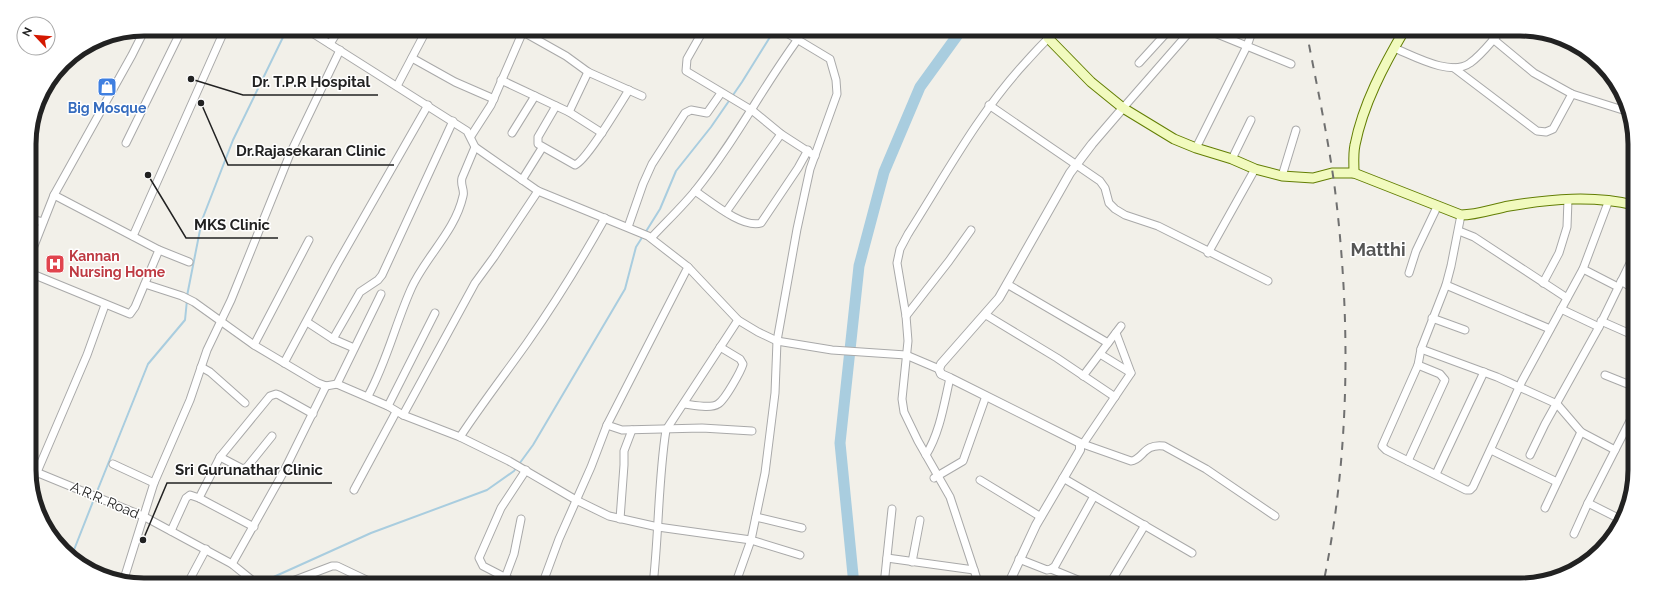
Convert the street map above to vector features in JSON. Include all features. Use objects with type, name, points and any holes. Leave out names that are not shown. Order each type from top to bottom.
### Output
[{"type":"main road","points":[[1354,173],[1355,146],[1366,108],[1401,36]]},
{"type":"main road","points":[[1048,38],[1091,82],[1124,108],[1174,139],[1196,148],[1232,159],[1255,169],[1282,176],[1313,178],[1332,173],[1354,173],[1437,207],[1461,215],[1471,215],[1510,206],[1568,199],[1591,198],[1628,204]]},
{"type":"street","points":[[36,240],[54,195],[141,36]]},
{"type":"street","points":[[126,143],[179,36]]},
{"type":"street","points":[[133,236],[222,36]]},
{"type":"street","points":[[317,36],[453,121],[467,131],[471,136],[475,147],[538,191],[650,237],[688,268],[738,320],[758,332],[777,341],[797,345],[858,352],[906,355],[939,369],[941,374],[1082,444],[1131,461],[1137,459],[1146,449],[1158,445],[1164,446],[1206,469],[1275,516]]},
{"type":"street","points":[[330,44],[335,36]]},
{"type":"street","points":[[397,86],[423,36]]},
{"type":"street","points":[[471,136],[483,119],[494,99],[519,36]]},
{"type":"street","points":[[532,36],[566,56],[588,72],[642,96]]},
{"type":"street","points":[[700,36],[687,59],[686,71],[723,94],[736,100],[781,134],[808,150],[815,156]]},
{"type":"street","points":[[737,578],[751,540],[765,473],[775,393],[777,341],[797,229],[810,169],[837,94],[836,80],[830,59],[793,36]]},
{"type":"street","points":[[976,578],[950,497],[936,477],[904,412],[902,399],[908,341],[906,316],[897,263],[900,249],[989,105],[1004,85],[1050,36]]},
{"type":"street","points":[[1139,63],[1164,36]]},
{"type":"street","points":[[939,369],[941,364],[986,315],[1007,284],[1060,189],[1077,164],[1186,36]]},
{"type":"street","points":[[1222,36],[1291,64]]},
{"type":"street","points":[[1196,148],[1247,46],[1251,36]]},
{"type":"street","points":[[1394,48],[1444,67],[1454,68],[1469,64],[1496,36]]},
{"type":"street","points":[[650,237],[695,191],[752,111],[774,72],[798,39]]},
{"type":"street","points":[[1493,39],[1534,73],[1572,94],[1622,110]]},
{"type":"street","points":[[125,576],[154,483],[190,400],[207,350],[221,322],[290,154],[340,50]]},
{"type":"street","points":[[412,58],[455,82],[494,99]]},
{"type":"street","points":[[1454,68],[1537,131],[1546,132],[1553,128],[1572,94]]},
{"type":"street","points":[[569,112],[588,72]]},
{"type":"street","points":[[501,80],[569,112],[602,133]]},
{"type":"street","points":[[556,106],[538,137],[538,144],[542,148],[575,165],[581,161],[602,133],[629,90]]},
{"type":"street","points":[[631,228],[643,184],[652,164],[685,113],[690,110],[707,113],[723,94]]},
{"type":"street","points":[[512,133],[535,96]]},
{"type":"street","points":[[284,362],[336,266],[428,105]]},
{"type":"street","points":[[989,105],[1100,181],[1105,188],[1110,203],[1115,209],[1126,215],[1158,226],[1208,253],[1268,281]]},
{"type":"street","points":[[1232,159],[1251,120]]},
{"type":"street","points":[[333,339],[360,292],[378,280],[382,274],[453,121]]},
{"type":"street","points":[[1282,176],[1296,130]]},
{"type":"street","points":[[726,212],[781,134]]},
{"type":"street","points":[[368,396],[385,362],[398,320],[412,288],[434,254],[457,213],[464,195],[462,178],[475,147]]},
{"type":"street","points":[[522,180],[542,148]]},
{"type":"street","points":[[695,191],[726,212],[751,224],[761,223],[798,168],[808,150]]},
{"type":"street","points":[[1208,253],[1255,169]]},
{"type":"street","points":[[354,490],[400,414],[475,282],[494,257],[538,191]]},
{"type":"street","points":[[54,195],[159,250],[189,262]]},
{"type":"street","points":[[1543,283],[1559,254],[1567,227],[1568,199]]},
{"type":"street","points":[[1461,215],[1446,285],[1421,349],[1418,365],[1382,446],[1386,450],[1466,490],[1470,490],[1473,487],[1520,387],[1550,328],[1583,269],[1609,200]]},
{"type":"street","points":[[1409,273],[1416,252],[1437,207]]},
{"type":"street","points":[[460,437],[497,382],[527,343],[579,263],[605,218]]},
{"type":"street","points":[[36,220],[43,222]]},
{"type":"street","points":[[906,316],[950,261],[971,230]]},
{"type":"street","points":[[1458,231],[1474,237],[1567,298]]},
{"type":"street","points":[[254,344],[310,240]]},
{"type":"street","points":[[36,276],[130,314],[133,312],[159,250]]},
{"type":"street","points":[[1530,455],[1600,324],[1628,267]]},
{"type":"street","points":[[545,578],[607,425],[688,268]]},
{"type":"street","points":[[1583,269],[1628,287]]},
{"type":"street","points":[[145,284],[182,296],[194,302],[254,344],[318,383],[326,386],[337,384],[368,396],[400,414],[460,437],[509,461],[576,500],[609,516],[658,527],[751,540],[800,555]]},
{"type":"street","points":[[1007,284],[1108,343]]},
{"type":"street","points":[[1446,285],[1550,328]]},
{"type":"street","points":[[337,384],[381,294]]},
{"type":"street","points":[[36,467],[87,355],[105,305]]},
{"type":"street","points":[[1561,308],[1628,334]]},
{"type":"street","points":[[388,406],[434,313]]},
{"type":"street","points":[[986,315],[1115,397]]},
{"type":"street","points":[[1432,318],[1465,330]]},
{"type":"street","points":[[654,578],[663,451],[666,430],[738,320]]},
{"type":"street","points":[[307,322],[333,339],[354,348]]},
{"type":"street","points":[[1083,376],[1121,326]]},
{"type":"street","points":[[1116,333],[1131,373]]},
{"type":"street","points":[[684,404],[714,405],[718,404],[723,398],[743,364],[740,360],[720,347]]},
{"type":"street","points":[[1421,349],[1484,372],[1557,404],[1581,432],[1615,450]]},
{"type":"street","points":[[1100,354],[1131,373]]},
{"type":"street","points":[[1408,461],[1445,380],[1440,374],[1418,365]]},
{"type":"street","points":[[201,367],[210,372],[245,403]]},
{"type":"street","points":[[1436,474],[1484,372]]},
{"type":"street","points":[[1011,578],[1041,517],[1082,444],[1131,373]]},
{"type":"street","points":[[1605,374],[1628,384]]},
{"type":"street","points":[[926,455],[934,442],[938,430],[950,378]]},
{"type":"street","points":[[232,564],[254,526],[313,414],[326,386]]},
{"type":"street","points":[[199,498],[220,457],[273,394],[279,395],[313,414]]},
{"type":"street","points":[[936,477],[962,461],[986,396]]},
{"type":"street","points":[[607,425],[622,430],[702,428],[752,431]]},
{"type":"street","points":[[1574,534],[1628,425]]},
{"type":"street","points":[[620,519],[624,451],[632,430]]},
{"type":"street","points":[[1545,508],[1581,432]]},
{"type":"street","points":[[220,457],[243,469],[247,467],[272,436]]},
{"type":"street","points":[[1491,450],[1557,482]]},
{"type":"street","points":[[113,464],[154,483]]},
{"type":"street","points":[[521,519],[514,554],[505,578],[483,566],[479,558],[501,508],[524,469]]},
{"type":"street","name":"A.R.R. Road","points":[[36,472],[143,516],[206,549],[252,578]]},
{"type":"street","points":[[1063,478],[1192,553]]},
{"type":"street","points":[[980,480],[1041,517]]},
{"type":"street","points":[[171,531],[188,497],[192,496],[199,498],[254,526]]},
{"type":"street","points":[[1051,570],[1066,548],[1094,496]]},
{"type":"street","points":[[1588,503],[1617,518]]},
{"type":"street","points":[[885,578],[892,509]]},
{"type":"street","points":[[756,517],[802,528]]},
{"type":"street","points":[[912,562],[920,520]]},
{"type":"street","points":[[1113,578],[1144,525]]},
{"type":"street","points":[[191,578],[206,549]]},
{"type":"street","points":[[887,558],[974,570]]},
{"type":"street","points":[[1019,559],[1072,578]]},
{"type":"street","points":[[300,578],[332,566],[337,566],[362,578]]},
{"type":"waterway","points":[[187,296],[202,220],[233,140],[284,36]]},
{"type":"waterway","points":[[645,233],[660,209],[676,171],[711,127],[742,82],[771,36]]},
{"type":"waterway","points":[[853,578],[840,443],[859,266],[884,172],[920,87],[957,36]]},
{"type":"waterway","points":[[271,578],[371,533],[487,490],[514,471],[533,445],[625,289],[636,247],[643,236]]},
{"type":"waterway","points":[[96,494],[148,364],[185,320],[187,300]]},
{"type":"waterway","points":[[73,551],[94,499]]},
{"type":"railway","points":[[1307,36],[1335,190],[1344,288],[1345,388],[1343,438],[1339,487],[1324,578]]},
{"type":"place","name":"Dr. T.P.R Hospital","points":[[191,79]]},
{"type":"place","name":"Big Mosque","points":[[107,87]]},
{"type":"place","name":"Dr.Rajasekaran Clinic","points":[[201,103]]},
{"type":"place","name":"MKS Clinic","points":[[148,175]]},
{"type":"place","name":"Kannan Nursing Home","points":[[55,264]]},
{"type":"place","name":"Sri Gurunathar Clinic","points":[[143,540]]},
{"type":"district","name":"Matthi","points":[[1378,250]]}]
